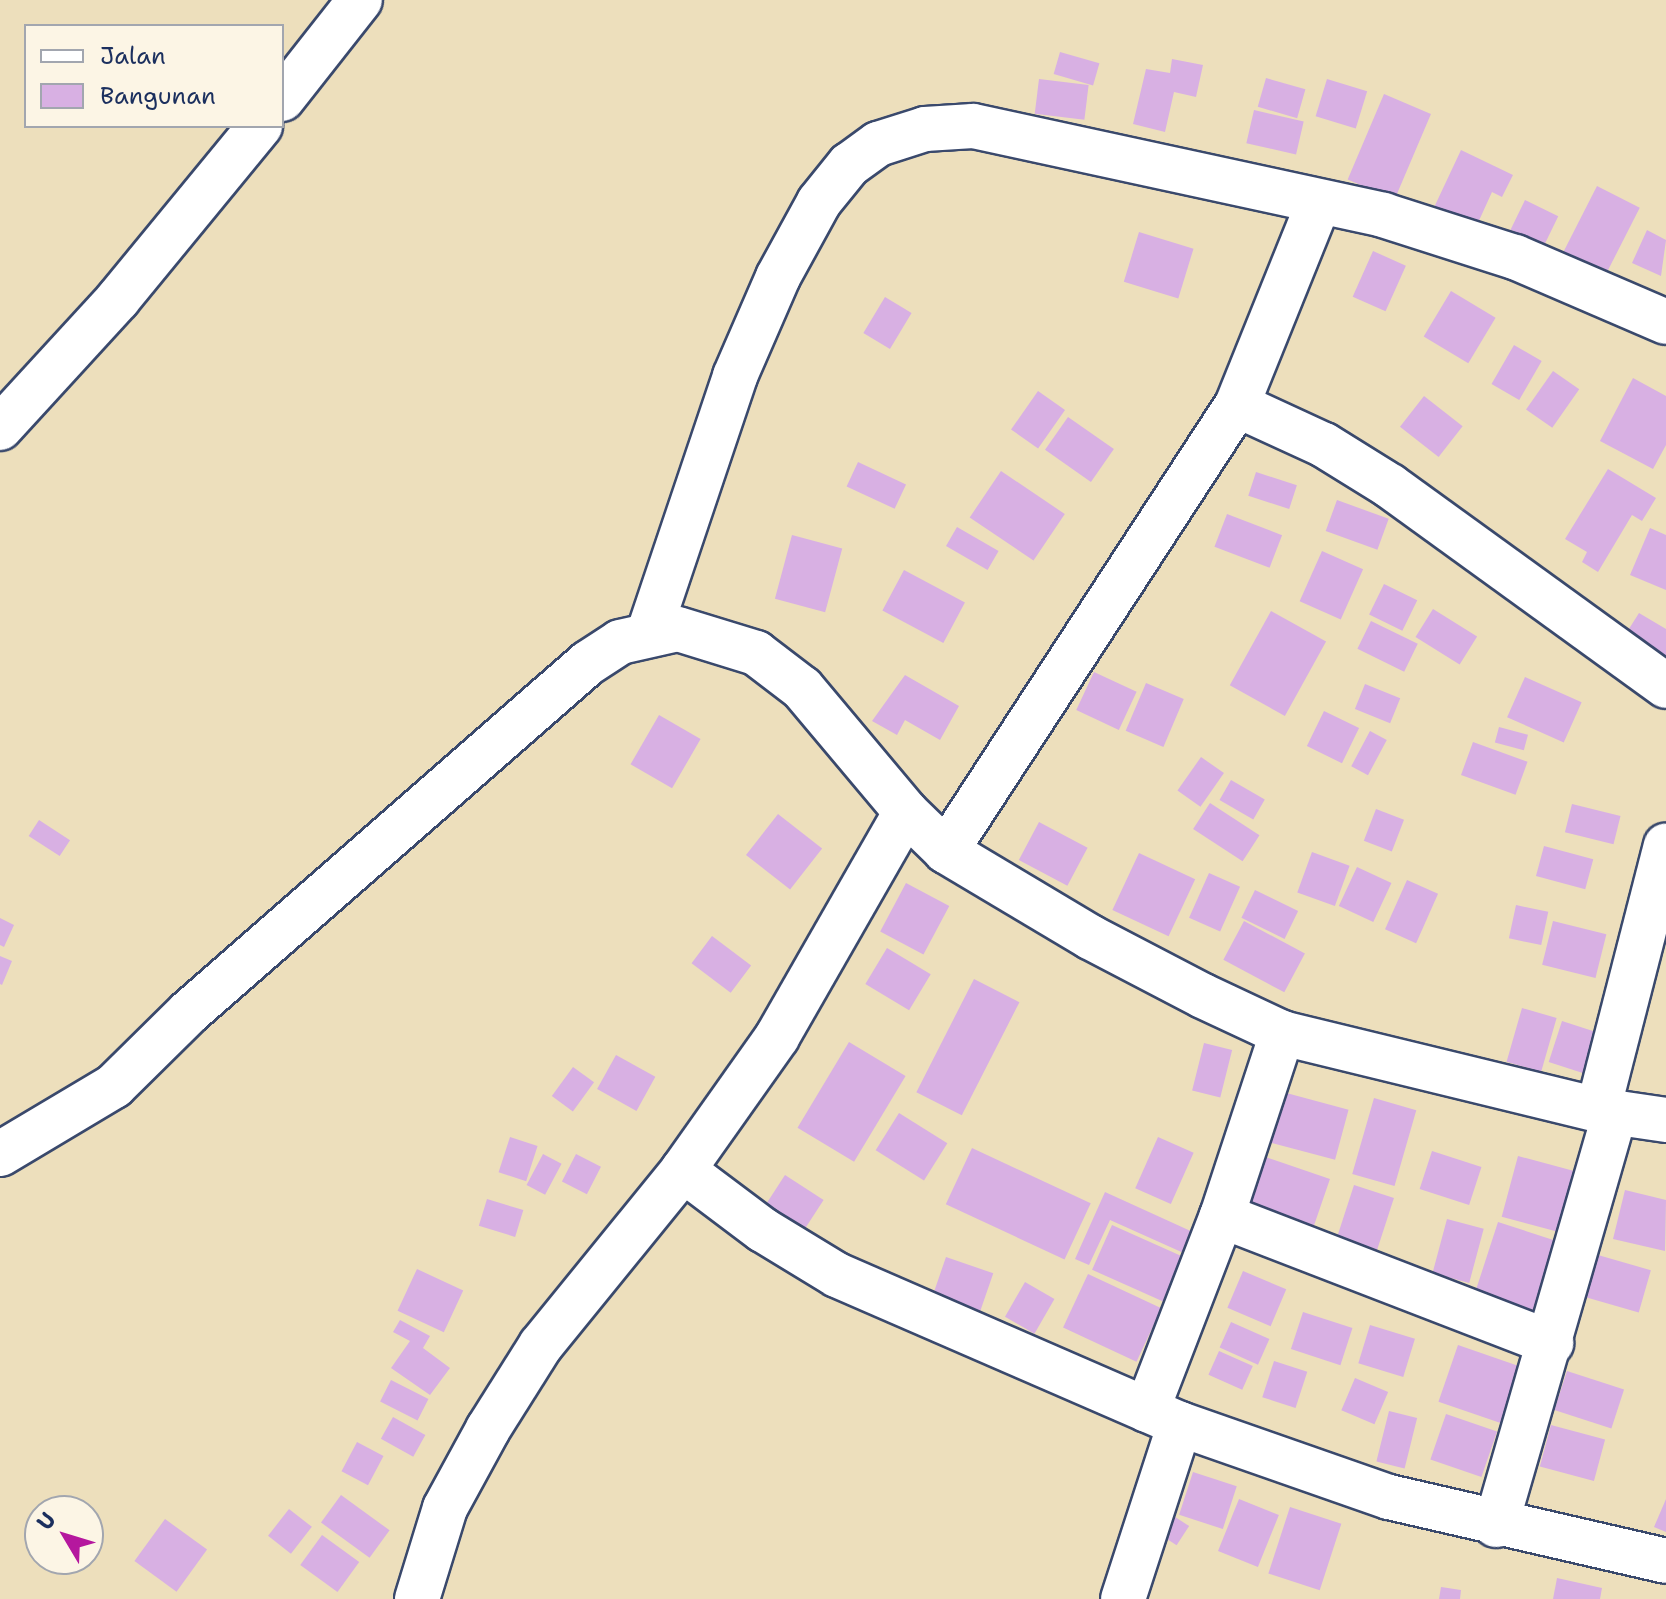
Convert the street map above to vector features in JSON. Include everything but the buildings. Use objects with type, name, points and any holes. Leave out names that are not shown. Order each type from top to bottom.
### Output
[{"type":"street","points":[[284,96],[360,0]]},
{"type":"street","points":[[649,632],[735,376],[778,277],[819,202],[849,165],[878,144],[925,129],[973,126],[1318,205],[1383,215],[1488,247],[1666,322]]},
{"type":"street","points":[[0,428],[118,299],[258,128]]},
{"type":"street","points":[[946,851],[1237,405],[1318,205]]},
{"type":"street","points":[[1237,405],[1324,445],[1390,486],[1666,686]]},
{"type":"street","points":[[0,1154],[114,1086],[189,1012],[588,663],[620,642],[649,632],[678,629],[756,653],[802,688],[906,812],[946,851],[1090,937],[1282,1033],[1606,1111],[1666,1120]]},
{"type":"street","points":[[417,1599],[445,1508],[488,1429],[541,1345],[683,1170],[777,1037],[906,812]]},
{"type":"street","points":[[1496,1525],[1551,1343],[1666,846]]},
{"type":"street","points":[[1123,1599],[1164,1417],[1222,1216],[1282,1033]]},
{"type":"street","points":[[683,1170],[763,1230],[837,1275],[1164,1417],[1389,1497],[1496,1525],[1666,1561]]},
{"type":"street","points":[[1222,1216],[1551,1343]]}]
